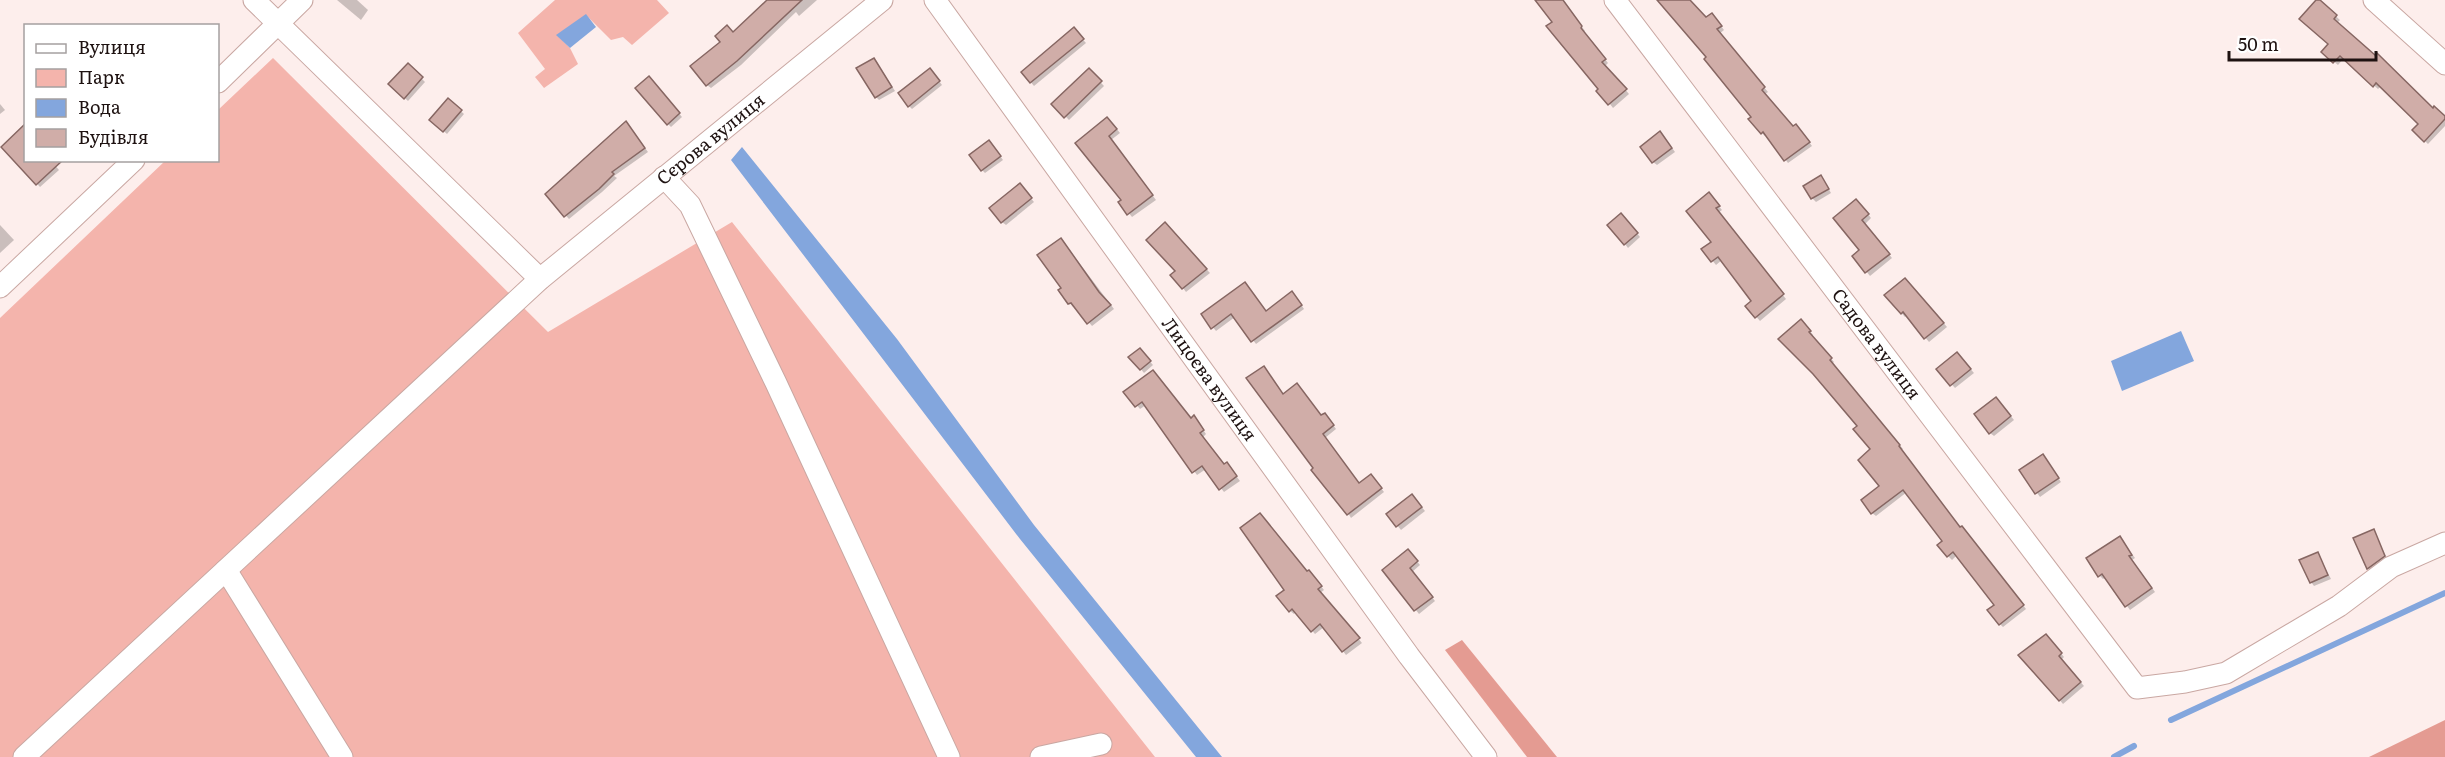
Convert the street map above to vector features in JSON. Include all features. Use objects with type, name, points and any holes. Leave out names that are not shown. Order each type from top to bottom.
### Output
[{"type":"street","points":[[254,0],[540,279]]},
{"type":"street","points":[[219,81],[302,0]]},
{"type":"street","name":"Сєрова вулиця","points":[[24,757],[540,279],[882,0]]},
{"type":"street","name":"Лицоєва вулиця","points":[[935,0],[1410,656],[1486,757]]},
{"type":"street","name":"Садова вулиця","points":[[1615,0],[2137,688],[2185,682],[2226,673],[2339,606],[2391,567],[2445,543]]},
{"type":"street","points":[[2374,0],[2445,64]]},
{"type":"street","points":[[0,287],[132,162]]},
{"type":"street","points":[[664,177],[690,205],[776,383],[949,757]]},
{"type":"street","points":[[226,570],[342,757]]},
{"type":"street","points":[[1041,757],[1101,744]]},
{"type":"green space","points":[[555,0],[657,0],[669,13],[632,45],[623,37],[611,40],[586,15],[557,35],[570,48],[578,64],[544,88],[535,77],[545,69],[518,33]]},
{"type":"green space","points":[[273,58],[548,332],[732,222],[1155,757],[0,757],[0,318],[164,162],[219,162],[219,109]]},
{"type":"shaded area","points":[[1462,640],[1557,757],[1527,757],[1445,650]]},
{"type":"shaded area","points":[[2445,720],[2445,757],[2369,757]]},
{"type":"water","points":[[586,14],[596,27],[570,48],[556,35]]},
{"type":"water","points":[[742,147],[897,339],[1034,525],[1222,757],[1196,757],[1020,539],[731,160]]},
{"type":"water","points":[[2181,331],[2194,361],[2122,391],[2111,361]]},
{"type":"building","points":[[767,0],[802,0],[737,61],[706,86],[690,66],[720,42],[715,36],[727,25],[733,32]]},
{"type":"building","points":[[1535,0],[1563,0],[1582,26],[1581,28],[1606,59],[1602,62],[1627,89],[1608,105],[1596,91],[1598,89],[1546,26],[1552,22]]},
{"type":"building","points":[[1657,0],[1690,0],[1706,17],[1712,13],[1722,26],[1717,29],[1765,87],[1762,90],[1793,126],[1796,124],[1810,142],[1784,161],[1763,132],[1761,134],[1748,119],[1751,117],[1704,59],[1706,57]]},
{"type":"building","points":[[2316,0],[2320,0],[2337,15],[2334,19],[2375,55],[2377,53],[2433,108],[2434,106],[2445,116],[2445,119],[2424,142],[2412,130],[2418,124],[2376,83],[2373,87],[2340,56],[2333,63],[2321,52],[2328,44],[2299,19]]},
{"type":"building","points":[[1074,27],[1084,39],[1030,83],[1021,72]]},
{"type":"building","points":[[874,58],[892,87],[875,98],[856,68]]},
{"type":"building","points":[[408,63],[423,77],[404,99],[388,84]]},
{"type":"building","points":[[930,68],[940,81],[908,107],[898,93]]},
{"type":"building","points":[[1089,68],[1102,81],[1064,118],[1051,104]]},
{"type":"building","points":[[649,76],[680,113],[667,125],[635,88]]},
{"type":"building","points":[[448,98],[462,110],[443,132],[429,120]]},
{"type":"building","points":[[1107,117],[1117,129],[1109,136],[1153,195],[1127,215],[1118,202],[1121,200],[1075,143]]},
{"type":"building","points":[[626,121],[645,148],[612,172],[614,174],[599,189],[564,217],[545,194]]},
{"type":"building","points":[[24,125],[24,162],[61,162],[36,185],[1,147]]},
{"type":"building","points":[[1660,131],[1672,148],[1652,163],[1640,147]]},
{"type":"building","points":[[989,140],[1001,156],[981,171],[969,155]]},
{"type":"building","points":[[1821,175],[1829,189],[1811,199],[1803,186]]},
{"type":"building","points":[[1020,183],[1032,198],[1001,223],[989,208]]},
{"type":"building","points":[[1709,192],[1720,206],[1716,208],[1784,294],[1755,318],[1745,306],[1751,301],[1718,257],[1711,262],[1701,249],[1711,242],[1686,211]]},
{"type":"building","points":[[1856,199],[1869,214],[1862,220],[1890,254],[1865,273],[1852,256],[1859,250],[1833,218]]},
{"type":"building","points":[[1621,213],[1638,233],[1624,245],[1607,225]]},
{"type":"building","points":[[1165,222],[1207,269],[1182,289],[1170,275],[1175,271],[1146,240]]},
{"type":"building","points":[[1061,238],[1099,292],[1111,305],[1087,324],[1071,303],[1068,304],[1058,290],[1061,288],[1037,255]]},
{"type":"building","points":[[1905,278],[1944,323],[1924,339],[1903,312],[1901,314],[1884,295]]},
{"type":"building","points":[[1245,282],[1266,311],[1292,291],[1302,305],[1251,342],[1231,314],[1211,329],[1201,314]]},
{"type":"building","points":[[1801,319],[1811,331],[1809,332],[1832,358],[1830,360],[1900,445],[1960,527],[1962,526],[2024,605],[1999,625],[1987,610],[1994,605],[1953,552],[1947,557],[1937,545],[1942,541],[1903,490],[1871,514],[1861,500],[1879,486],[1858,460],[1870,449],[1853,429],[1857,426],[1813,374],[1778,339]]},
{"type":"building","points":[[1140,348],[1151,361],[1140,370],[1128,357]]},
{"type":"building","points":[[1957,352],[1971,369],[1950,386],[1936,369]]},
{"type":"building","points":[[1264,366],[1283,394],[1297,383],[1321,415],[1325,413],[1334,425],[1323,434],[1359,483],[1371,474],[1382,488],[1347,515],[1311,470],[1313,468],[1246,378]]},
{"type":"building","points":[[1153,370],[1191,418],[1194,415],[1204,430],[1200,433],[1224,464],[1227,462],[1237,476],[1219,490],[1202,466],[1192,473],[1142,402],[1135,407],[1123,392]]},
{"type":"building","points":[[1996,397],[2011,416],[1989,434],[1974,414]]},
{"type":"building","points":[[2043,454],[2059,478],[2035,494],[2019,470]]},
{"type":"building","points":[[1412,494],[1422,507],[1396,527],[1386,514]]},
{"type":"building","points":[[1260,513],[1322,586],[1318,589],[1360,638],[1342,652],[1320,624],[1311,632],[1292,609],[1289,612],[1276,596],[1284,590],[1240,528]]},
{"type":"building","points":[[2374,529],[2385,556],[2367,569],[2353,538]]},
{"type":"building","points":[[2120,536],[2132,555],[2129,556],[2152,588],[2125,607],[2102,574],[2098,577],[2086,558]]},
{"type":"building","points":[[1408,549],[1418,561],[1410,568],[1433,597],[1414,611],[1382,570]]},
{"type":"building","points":[[2318,552],[2328,575],[2310,583],[2299,560]]},
{"type":"building","points":[[2046,634],[2062,653],[2059,656],[2081,682],[2059,701],[2018,655]]},
{"type":"waterway","points":[[2171,720],[2445,593]]},
{"type":"waterway","points":[[2114,757],[2134,746]]}]
